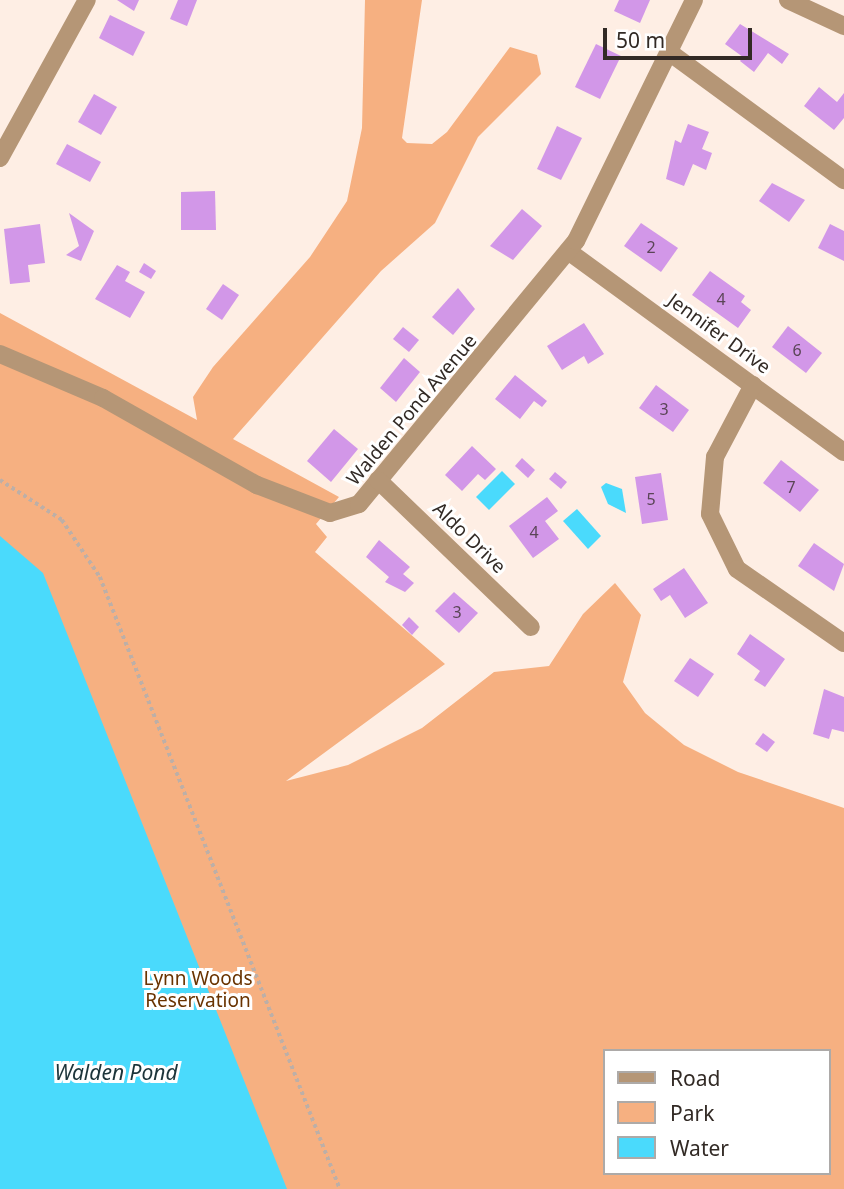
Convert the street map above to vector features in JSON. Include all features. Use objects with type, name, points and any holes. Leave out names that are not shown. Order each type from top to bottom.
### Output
[{"type":"street","points":[[0,158],[87,0]]},
{"type":"street","name":"Walden Pond Avenue","points":[[0,354],[103,398],[257,485],[330,513],[359,504],[568,251],[694,0]]},
{"type":"street","points":[[788,0],[844,26]]},
{"type":"street","points":[[669,52],[844,180]]},
{"type":"street","name":"Jennifer Drive","points":[[568,251],[844,452]]},
{"type":"street","points":[[753,385],[715,457],[710,514],[737,569],[844,643]]},
{"type":"street","name":"Aldo Drive","points":[[378,480],[531,627]]},
{"type":"path","points":[[0,481],[62,520],[100,577],[340,1189]]},
{"type":"green space","name":"Lynn Woods Reservation","points":[[365,0],[422,0],[402,138],[407,143],[432,144],[447,132],[510,47],[537,55],[541,74],[478,137],[435,223],[381,271],[233,439],[339,497],[316,524],[327,537],[315,552],[445,664],[286,781],[348,765],[422,728],[494,672],[549,666],[583,614],[615,583],[641,615],[623,682],[645,713],[684,745],[738,772],[844,808],[844,1189],[0,1189],[0,313],[197,420],[193,397],[213,367],[310,257],[347,201],[362,128]]},
{"type":"water","points":[[502,471],[515,484],[489,510],[476,497]]},
{"type":"water","points":[[606,483],[622,489],[626,513],[608,504],[601,487]]},
{"type":"water","points":[[577,509],[601,536],[588,549],[563,521]]},
{"type":"water","name":"Walden Pond","points":[[0,536],[43,573],[287,1189],[0,1189]]},
{"type":"building","points":[[117,0],[139,0],[134,11]]},
{"type":"building","points":[[178,0],[197,0],[187,26],[170,19]]},
{"type":"building","points":[[619,0],[650,0],[640,23],[614,11]]},
{"type":"building","points":[[110,15],[145,32],[133,56],[99,38]]},
{"type":"building","points":[[740,24],[789,54],[782,64],[768,53],[754,72],[740,61],[743,57],[725,44]]},
{"type":"building","points":[[596,44],[621,56],[600,99],[575,87]]},
{"type":"building","points":[[819,87],[837,102],[844,93],[844,118],[834,130],[804,106]]},
{"type":"building","points":[[94,94],[117,107],[101,135],[78,122]]},
{"type":"building","points":[[688,124],[709,132],[702,149],[712,153],[706,170],[693,164],[684,186],[666,179],[675,140],[681,143]]},
{"type":"building","points":[[557,126],[582,138],[561,180],[537,169]]},
{"type":"building","points":[[67,144],[101,162],[90,182],[56,164]]},
{"type":"building","points":[[772,183],[805,200],[789,222],[759,201]]},
{"type":"building","points":[[215,191],[216,230],[181,230],[181,192]]},
{"type":"building","points":[[522,209],[542,226],[513,260],[490,246]]},
{"type":"building","points":[[69,213],[94,231],[81,261],[66,255],[79,246]]},
{"type":"building","points":[[641,223],[678,248],[661,272],[624,246]]},
{"type":"building","points":[[40,224],[45,263],[28,265],[30,282],[10,284],[4,229]]},
{"type":"building","points":[[830,224],[844,231],[844,261],[818,248]]},
{"type":"building","points":[[144,263],[156,271],[151,279],[139,272]]},
{"type":"building","points":[[117,265],[130,272],[125,281],[145,292],[130,318],[95,299]]},
{"type":"building","points":[[710,271],[745,296],[741,302],[751,310],[738,328],[692,295]]},
{"type":"building","points":[[223,284],[239,295],[222,320],[206,309]]},
{"type":"building","points":[[458,288],[475,309],[453,335],[432,317]]},
{"type":"building","points":[[584,323],[604,354],[588,364],[584,356],[562,370],[547,346]]},
{"type":"building","points":[[788,326],[822,353],[806,373],[772,347]]},
{"type":"building","points":[[403,327],[419,340],[409,352],[393,339]]},
{"type":"building","points":[[404,358],[420,372],[396,402],[380,388]]},
{"type":"building","points":[[515,375],[547,401],[542,407],[534,401],[520,419],[495,399]]},
{"type":"building","points":[[656,385],[689,410],[673,432],[639,408]]},
{"type":"building","points":[[334,429],[358,449],[331,482],[307,461]]},
{"type":"building","points":[[472,446],[496,469],[485,480],[478,474],[462,491],[445,475]]},
{"type":"building","points":[[522,458],[535,470],[528,478],[515,466]]},
{"type":"building","points":[[781,460],[819,490],[800,512],[763,483]]},
{"type":"building","points":[[555,472],[567,482],[561,489],[549,479]]},
{"type":"building","points":[[661,473],[668,520],[642,524],[635,477]]},
{"type":"building","points":[[547,497],[558,511],[545,521],[559,539],[533,558],[509,526]]},
{"type":"building","points":[[379,540],[410,567],[403,574],[414,583],[405,592],[385,582],[389,577],[366,557]]},
{"type":"building","points":[[814,543],[844,564],[834,591],[798,566]]},
{"type":"building","points":[[684,568],[708,603],[685,618],[670,595],[661,601],[653,589]]},
{"type":"building","points":[[454,592],[478,613],[459,633],[435,611]]},
{"type":"building","points":[[409,617],[419,627],[412,635],[402,625]]},
{"type":"building","points":[[750,634],[785,659],[765,687],[754,680],[760,671],[737,654]]},
{"type":"building","points":[[690,658],[714,674],[698,697],[674,681]]},
{"type":"building","points":[[824,689],[844,697],[844,732],[832,729],[829,739],[813,734]]},
{"type":"building","points":[[763,733],[775,742],[767,752],[755,744]]}]
